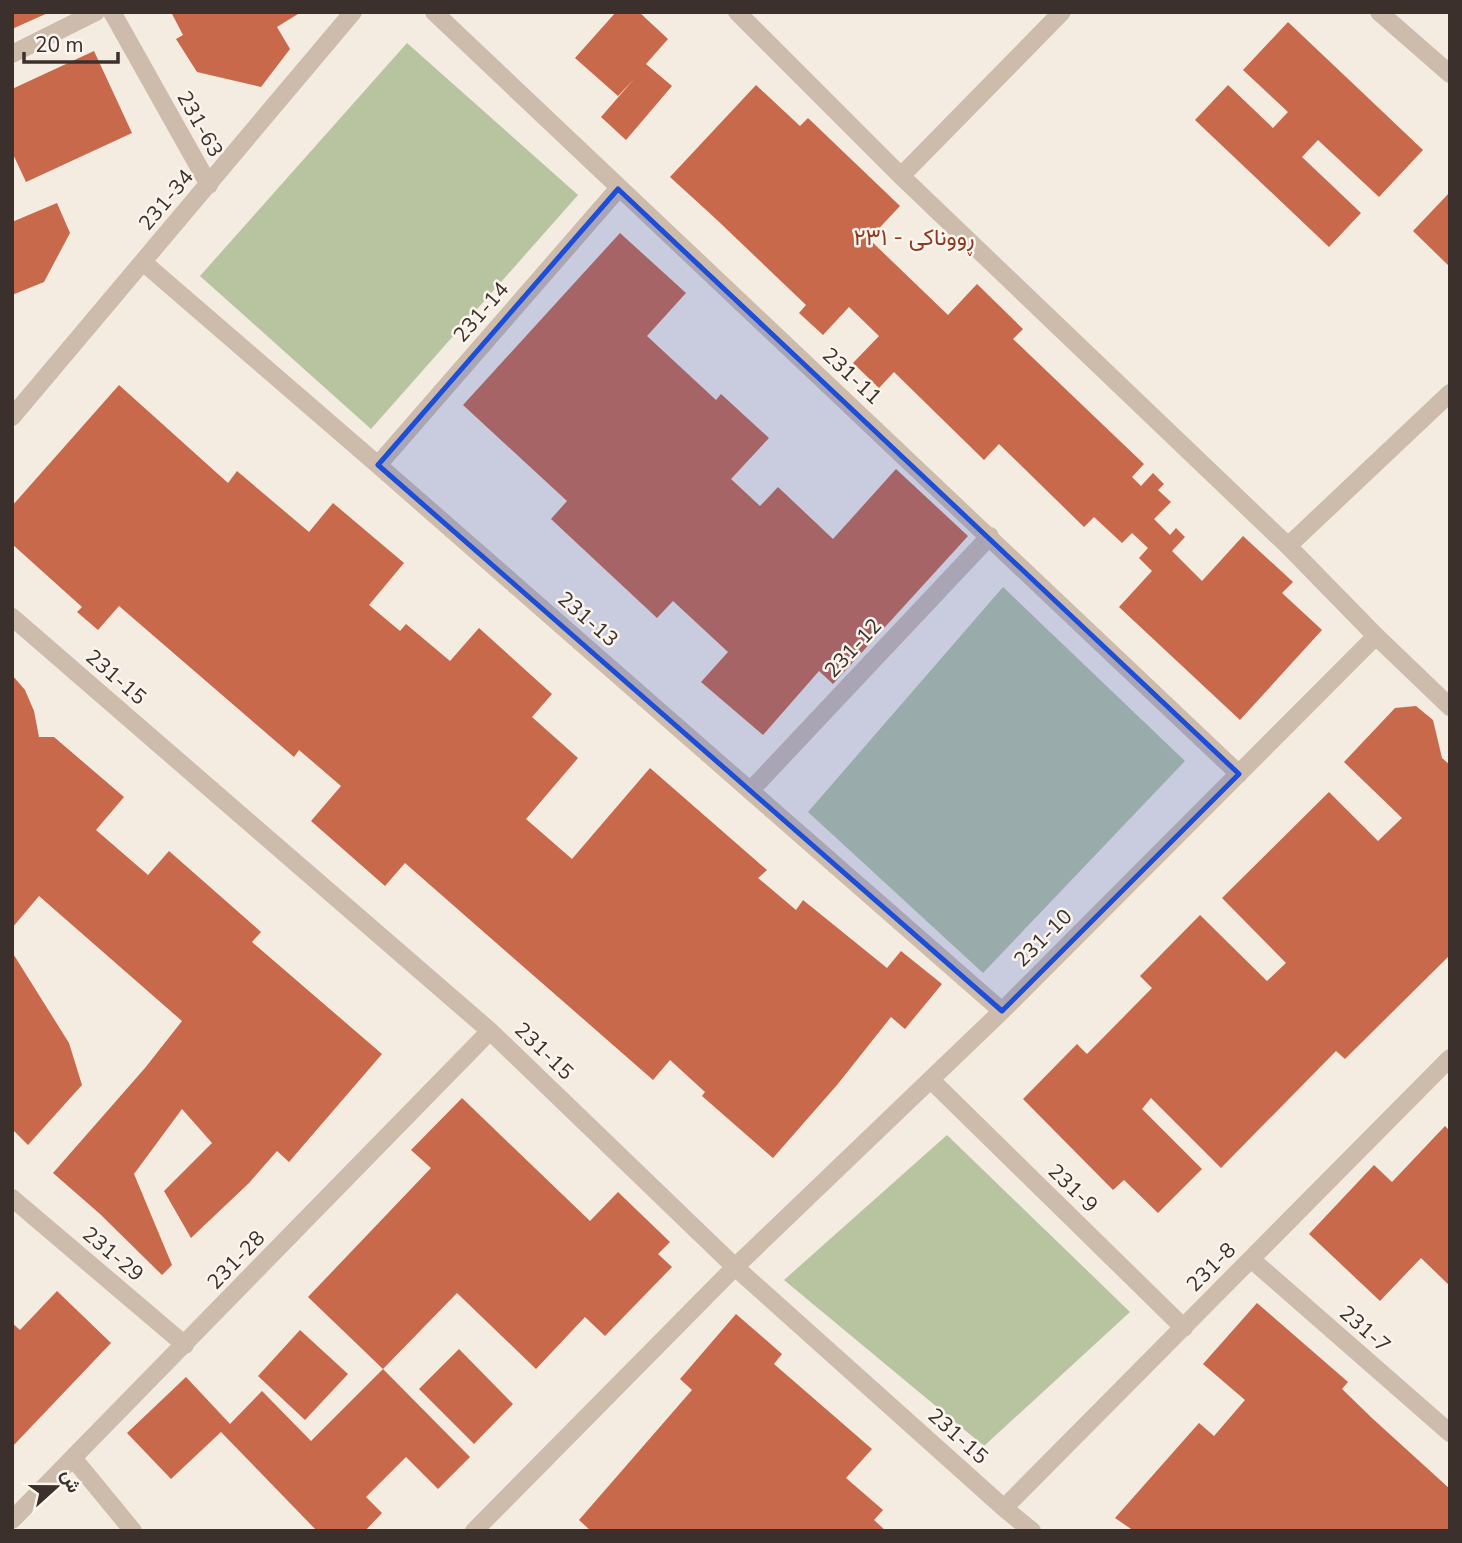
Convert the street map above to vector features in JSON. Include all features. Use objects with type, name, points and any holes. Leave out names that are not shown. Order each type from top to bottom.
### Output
[{"type":"street","points":[[12,54],[96,12]]},
{"type":"street","name":"231-63","points":[[111,12],[208,185]]},
{"type":"street","name":"231-34","points":[[12,417],[353,12]]},
{"type":"street","name":"231-11","points":[[434,12],[1239,774]]},
{"type":"street","points":[[737,12],[901,176],[1288,546],[1450,707]]},
{"type":"street","points":[[1379,12],[1450,74]]},
{"type":"street","points":[[901,176],[1052,16]]},
{"type":"street","name":"231-14","points":[[378,465],[618,189]]},
{"type":"street","name":"231-13","points":[[143,262],[1002,1012]]},
{"type":"street","points":[[1288,546],[1450,393]]},
{"type":"street","name":"231-12","points":[[750,791],[990,536]]},
{"type":"street","name":"231-15","points":[[12,617],[490,1031],[735,1267],[1032,1531]]},
{"type":"street","name":"231-10","points":[[486,1527],[735,1267],[1002,1012],[1377,636]]},
{"type":"street","name":"231-28","points":[[12,1520],[490,1031]]},
{"type":"street","name":"231-8","points":[[1004,1508],[1450,1058]]},
{"type":"street","name":"231-9","points":[[931,1080],[1184,1328]]},
{"type":"street","name":"231-29","points":[[12,1198],[185,1345]]},
{"type":"street","name":"231-7","points":[[1251,1259],[1450,1433]]},
{"type":"street","points":[[73,1458],[133,1531]]},
{"type":"highlighted area","points":[[618,189],[1239,774],[1002,1011],[378,465]]},
{"type":"green space","points":[[407,43],[578,195],[371,429],[200,276]]},
{"type":"green space","points":[[1003,587],[1185,761],[983,973],[808,812]]},
{"type":"green space","points":[[947,1135],[1130,1312],[984,1446],[784,1280]]},
{"type":"building","points":[[12,12],[50,12],[12,29]]},
{"type":"building","points":[[171,12],[301,12],[277,27],[290,49],[261,87],[197,72],[176,39],[183,35]]},
{"type":"building","points":[[616,12],[639,12],[668,39],[646,64],[672,86],[626,140],[601,117],[634,79],[618,96],[575,58]]},
{"type":"building","points":[[1288,22],[1423,150],[1379,197],[1318,140],[1302,157],[1361,213],[1329,247],[1195,120],[1228,85],[1273,128],[1288,112],[1243,70]]},
{"type":"building","points":[[94,51],[132,133],[26,182],[12,152],[12,89]]},
{"type":"building","points":[[756,85],[800,126],[808,118],[900,206],[869,239],[948,315],[977,284],[1023,329],[1013,339],[1144,464],[1132,477],[1141,486],[1153,473],[1164,484],[1158,490],[1171,502],[1154,519],[1170,535],[1176,528],[1185,537],[1172,551],[1202,581],[1243,536],[1293,582],[1282,593],[1322,630],[1240,720],[1119,607],[1152,571],[1139,558],[1148,548],[1132,533],[1122,543],[1094,517],[1084,527],[999,444],[984,460],[894,372],[879,388],[853,363],[879,336],[849,307],[823,335],[799,313],[806,305],[670,177]]},
{"type":"building","points":[[1450,192],[1450,267],[1413,231]]},
{"type":"building","points":[[57,203],[70,233],[44,282],[12,295],[12,222]]},
{"type":"building","points":[[620,233],[686,293],[647,336],[716,400],[721,394],[769,438],[731,479],[760,506],[778,487],[833,539],[896,469],[968,536],[833,684],[819,671],[763,735],[701,682],[728,652],[673,601],[657,618],[551,519],[567,501],[463,405]]},
{"type":"building","points":[[119,385],[228,483],[237,471],[309,532],[333,503],[404,563],[369,605],[400,631],[406,624],[450,661],[479,628],[552,694],[532,717],[578,758],[526,819],[572,859],[650,768],[767,870],[758,878],[796,910],[803,900],[887,968],[901,951],[942,984],[905,1029],[891,1017],[837,1085],[773,1158],[702,1096],[705,1092],[670,1060],[653,1080],[405,863],[385,886],[311,821],[341,786],[299,750],[294,757],[119,606],[98,630],[77,612],[82,607],[12,544],[12,506]]},
{"type":"building","points":[[12,675],[25,690],[34,711],[39,737],[54,737],[124,797],[96,830],[148,875],[169,851],[261,932],[252,942],[382,1054],[289,1162],[277,1151],[249,1183],[191,1238],[164,1191],[212,1143],[182,1109],[134,1174],[172,1265],[162,1275],[100,1214],[53,1173],[145,1068],[182,1021],[39,896],[12,928]]},
{"type":"building","points":[[1416,706],[1433,720],[1442,758],[1450,765],[1450,955],[1345,1059],[1336,1051],[1221,1168],[1151,1098],[1142,1109],[1202,1169],[1158,1213],[1124,1180],[1113,1190],[1023,1099],[1077,1044],[1087,1054],[1152,988],[1140,976],[1200,915],[1267,981],[1286,963],[1222,898],[1329,792],[1378,841],[1402,818],[1344,762],[1395,708]]},
{"type":"building","points":[[12,952],[69,1043],[82,1085],[28,1145],[12,1129]]},
{"type":"building","points":[[462,1098],[590,1221],[618,1192],[670,1242],[658,1254],[672,1267],[605,1336],[585,1317],[536,1369],[457,1293],[383,1369],[308,1297],[431,1168],[411,1150]]},
{"type":"building","points":[[1445,1126],[1450,1131],[1450,1286],[1421,1258],[1380,1301],[1309,1234],[1374,1165],[1392,1182]]},
{"type":"building","points":[[57,1291],[111,1343],[12,1447],[12,1323],[20,1330]]},
{"type":"building","points":[[1257,1303],[1348,1382],[1342,1389],[1450,1489],[1450,1531],[1134,1531],[1115,1518],[1199,1423],[1214,1436],[1245,1400],[1203,1364]]},
{"type":"building","points":[[736,1314],[782,1354],[774,1364],[872,1449],[846,1478],[883,1510],[874,1520],[886,1531],[591,1531],[579,1520],[692,1390],[680,1379]]},
{"type":"building","points":[[300,1330],[348,1374],[305,1420],[258,1376]]},
{"type":"building","points":[[459,1349],[513,1404],[474,1444],[419,1389]]},
{"type":"building","points":[[383,1369],[470,1457],[438,1489],[406,1457],[366,1497],[382,1513],[365,1531],[317,1531],[221,1432],[171,1479],[127,1433],[186,1377],[230,1424],[262,1391],[311,1441]]},
{"type":"district","name":"ڕووناکی - ٢٣١","points":[[914,237]]}]
